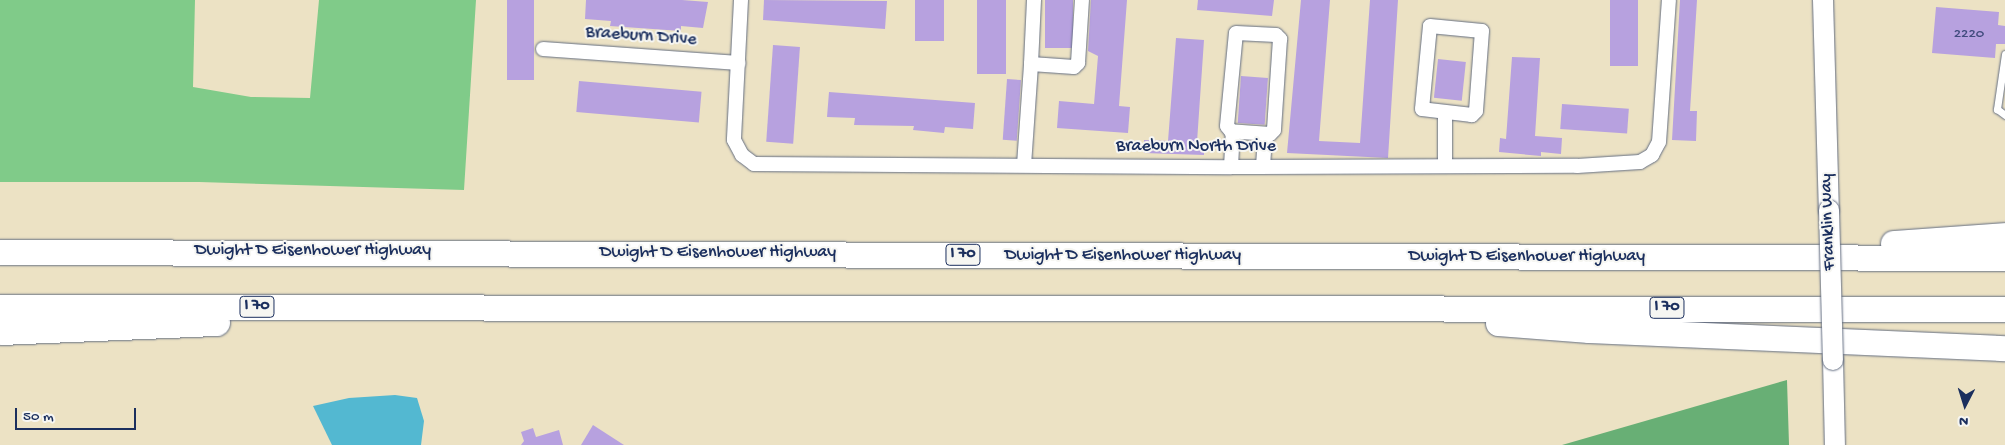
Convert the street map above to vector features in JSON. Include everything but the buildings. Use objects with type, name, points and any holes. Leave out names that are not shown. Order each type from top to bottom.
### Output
[{"type":"highway","points":[[1739,257],[2005,235]]},
{"type":"highway","points":[[0,240],[188,250]]},
{"type":"highway","name":"Dwight D Eisenhower Highway","points":[[0,252],[188,250],[2005,258]]},
{"type":"highway","name":"I 70","points":[[0,307],[2005,309]]},
{"type":"highway","points":[[0,332],[515,307]]},
{"type":"highway","points":[[1330,308],[1590,330],[2005,348]]},
{"type":"main road","name":"Franklin Way","points":[[1823,0],[1835,445]]},
{"type":"street","points":[[738,63],[741,0]]},
{"type":"street","points":[[1024,165],[1034,0]]},
{"type":"street","points":[[1030,64],[1076,65],[1082,0]]},
{"type":"street","name":"Braeburn North Drive","points":[[738,63],[734,140],[742,155],[760,166],[1024,165],[1231,167],[1608,165],[1640,162],[1652,155],[1660,140],[1669,0]]},
{"type":"street","points":[[1433,25],[1478,28],[1482,34],[1476,111],[1472,115],[1446,114],[1428,112],[1422,106],[1428,28],[1433,25]]},
{"type":"street","points":[[1239,32],[1276,35],[1280,39],[1274,130],[1265,134],[1233,132],[1227,126],[1233,38],[1239,32]]},
{"type":"street","name":"Braeburn Drive","points":[[543,49],[738,63]]},
{"type":"street","points":[[1445,166],[1446,114]]},
{"type":"street","points":[[1231,167],[1233,132]]},
{"type":"street","points":[[1263,166],[1265,134]]},
{"type":"lane","points":[[2005,54],[1998,109],[2005,115]]},
{"type":"green space","points":[[0,0],[195,0],[193,87],[251,97],[310,98],[319,0],[476,0],[464,190],[199,182],[0,182]]},
{"type":"green space","points":[[1787,380],[1789,445],[1562,445]]},
{"type":"water","points":[[395,395],[417,398],[424,421],[421,445],[332,445],[313,406],[349,398]]}]
